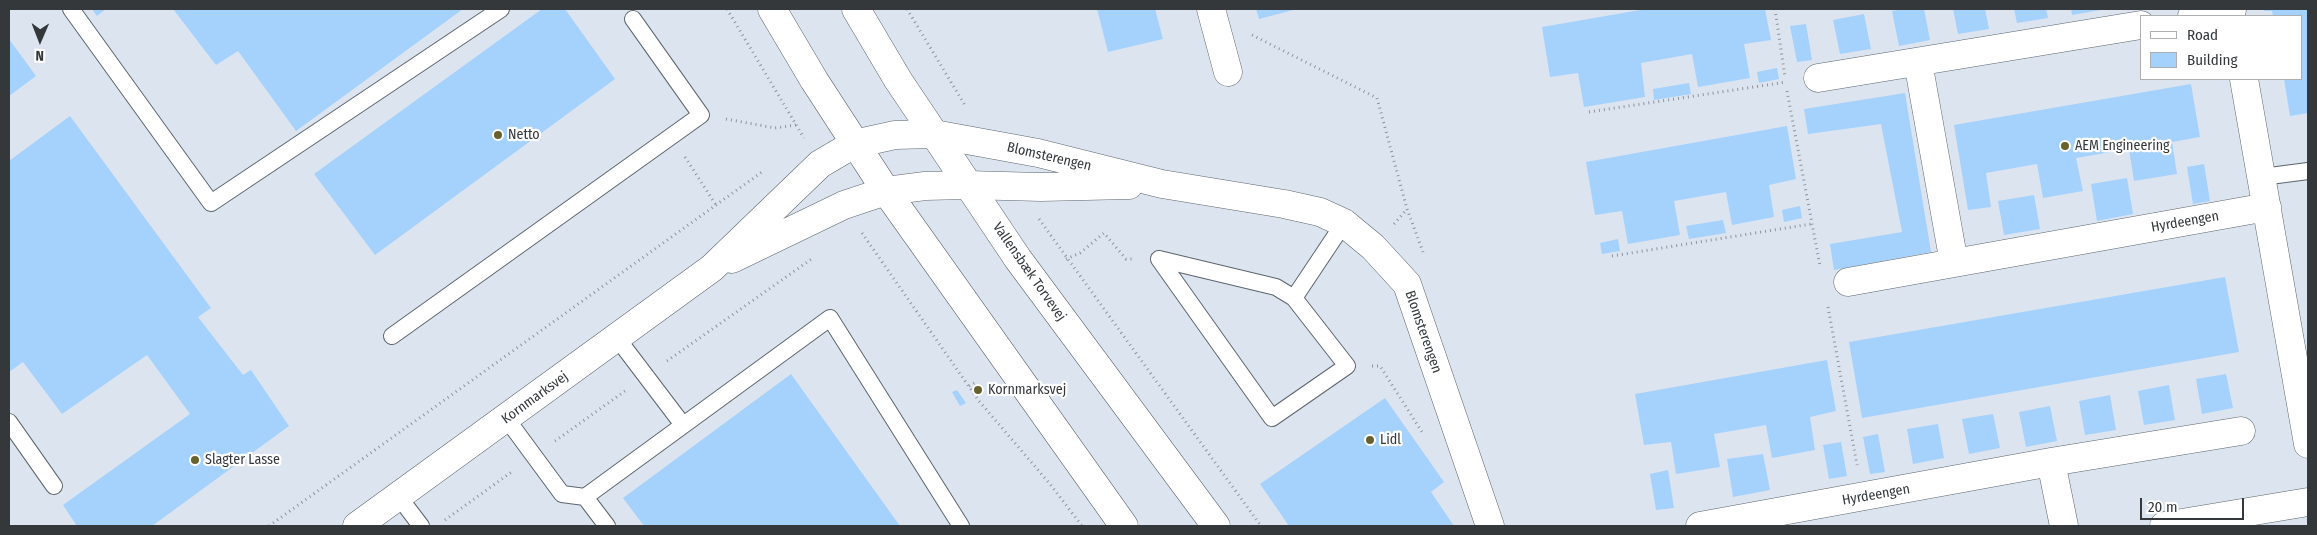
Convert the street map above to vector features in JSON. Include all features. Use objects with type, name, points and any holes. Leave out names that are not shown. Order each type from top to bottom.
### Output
[{"type":"street","points":[[772,9],[854,144],[1124,526]]},
{"type":"street","name":"Vallensbæk Torvevej","points":[[856,9],[898,80],[967,185],[1044,294],[1216,526]]},
{"type":"street","points":[[1211,9],[1228,72]]},
{"type":"street","points":[[2202,15],[2232,12]]},
{"type":"street","points":[[1818,78],[2140,25]]},
{"type":"street","points":[[1918,62],[1954,263]]},
{"type":"street","points":[[2244,80],[2308,444]]},
{"type":"street","name":"Blomsterengen","points":[[854,144],[895,135],[934,134],[1038,153],[1162,184],[1284,204],[1320,212],[1344,222],[1373,247],[1407,284],[1490,526]]},
{"type":"street","name":"Kornmarksvej","points":[[357,526],[400,497],[712,268],[805,176],[820,164],[854,144]]},
{"type":"street","name":"Blomsterengen","points":[[886,191],[925,186],[1016,187],[1162,184]]},
{"type":"street","name":"Kornmarksvej","points":[[712,268],[830,211],[886,191]]},
{"type":"street","name":"Hyrdeengen","points":[[1848,282],[2267,207]]},
{"type":"street","name":"Hyrdeengen","points":[[1700,526],[2051,462],[2241,431]]},
{"type":"street","points":[[2051,462],[2064,526]]},
{"type":"street","points":[[2164,526],[2308,502]]},
{"type":"lane","points":[[71,9],[211,203],[501,9]]},
{"type":"lane","points":[[392,336],[701,115],[633,19]]},
{"type":"lane","points":[[2262,176],[2308,171]]},
{"type":"lane","points":[[1294,298],[1344,222]]},
{"type":"lane","points":[[1159,259],[1276,287],[1294,298],[1347,366],[1272,418],[1159,259]]},
{"type":"lane","points":[[506,418],[562,494],[585,497],[830,318],[961,526]]},
{"type":"lane","points":[[617,338],[683,426]]},
{"type":"lane","points":[[9,422],[54,486]]},
{"type":"lane","points":[[400,497],[421,526]]},
{"type":"lane","points":[[585,497],[607,526]]},
{"type":"path","points":[[727,9],[806,141]]},
{"type":"path","points":[[907,9],[988,144]]},
{"type":"path","points":[[1589,112],[1818,78]]},
{"type":"path","points":[[701,115],[775,128],[796,125]]},
{"type":"path","points":[[672,136],[716,205]]},
{"type":"path","points":[[269,526],[765,170]]},
{"type":"path","points":[[1016,187],[1066,259],[1262,526]]},
{"type":"path","points":[[1612,256],[1811,224]]},
{"type":"path","points":[[858,227],[979,401],[1050,484],[1082,526]]},
{"type":"path","points":[[1066,259],[1080,253],[1104,233],[1126,259],[1159,259]]},
{"type":"path","points":[[1347,366],[1380,366],[1424,434],[1457,430]]},
{"type":"path","points":[[969,386],[976,382]]},
{"type":"building","points":[[92,9],[106,9],[97,16]]},
{"type":"building","points":[[173,9],[463,9],[296,131],[238,51],[216,65]]},
{"type":"building","points":[[542,9],[565,9],[615,79],[375,255],[314,174]]},
{"type":"building","points":[[1097,9],[1155,9],[1163,39],[1108,52]]},
{"type":"building","points":[[1256,9],[1297,9],[1259,19]]},
{"type":"building","points":[[1646,9],[1765,9],[1771,40],[1744,44],[1750,78],[1698,87],[1692,54],[1641,63],[1645,97],[1584,107],[1578,73],[1550,77],[1542,27]]},
{"type":"building","points":[[1924,9],[1930,40],[1899,46],[1892,11]]},
{"type":"building","points":[[1953,9],[1985,9],[1989,29],[1958,34]]},
{"type":"building","points":[[2014,9],[2046,9],[2048,18],[2017,23]]},
{"type":"building","points":[[2071,9],[2101,9],[2101,10],[2072,15]]},
{"type":"building","points":[[2263,9],[2308,9],[2308,113],[2290,116],[2284,80],[2302,80],[2302,15],[2273,15],[2272,11],[2264,11]]},
{"type":"building","points":[[1864,14],[1871,49],[1840,54],[1833,20]]},
{"type":"building","points":[[1806,24],[1812,60],[1797,62],[1790,26]]},
{"type":"building","points":[[9,39],[36,76],[9,96]]},
{"type":"building","points":[[1777,68],[1779,79],[1759,83],[1757,72]]},
{"type":"building","points":[[1689,83],[1691,94],[1654,100],[1653,89]]},
{"type":"building","name":"AEM Engineering","points":[[2191,84],[2200,137],[2172,142],[2177,174],[2134,181],[2129,149],[2076,158],[2083,191],[2043,198],[2037,164],[1986,173],[1991,207],[1968,210],[1954,125]]},
{"type":"building","points":[[1905,93],[1931,252],[1834,270],[1830,244],[1902,232],[1881,124],[1808,134],[1804,109]]},
{"type":"building","points":[[70,116],[211,308],[198,317],[243,375],[251,370],[289,426],[152,526],[77,526],[63,505],[190,414],[147,355],[62,414],[23,362],[9,372],[9,161]]},
{"type":"building","points":[[1787,126],[1796,179],[1769,185],[1774,217],[1732,225],[1726,192],[1674,201],[1680,235],[1628,244],[1622,211],[1595,215],[1586,162]]},
{"type":"building","points":[[2204,164],[2210,201],[2193,204],[2187,167]]},
{"type":"building","points":[[2127,178],[2133,214],[2097,221],[2091,184]]},
{"type":"building","points":[[2034,195],[2040,229],[2004,235],[1998,201]]},
{"type":"building","points":[[1800,206],[1802,218],[1784,222],[1782,210]]},
{"type":"building","points":[[1723,220],[1726,233],[1689,239],[1686,226]]},
{"type":"building","points":[[1618,239],[1620,251],[1602,254],[1600,243]]},
{"type":"building","points":[[2225,277],[2239,352],[1862,418],[1849,342]]},
{"type":"building","points":[[1827,360],[1836,411],[1810,417],[1815,450],[1772,458],[1766,425],[1714,434],[1720,467],[1676,474],[1671,442],[1644,445],[1635,394]]},
{"type":"building","points":[[791,374],[900,526],[644,526],[623,498]]},
{"type":"building","points":[[2226,374],[2233,408],[2202,414],[2196,379]]},
{"type":"building","points":[[2169,385],[2175,420],[2144,425],[2138,391]]},
{"type":"building","points":[[957,390],[966,403],[960,406],[952,392]]},
{"type":"building","points":[[2110,395],[2116,430],[2085,435],[2079,401]]},
{"type":"building","name":"Lidl","points":[[1385,398],[1444,482],[1431,492],[1454,526],[1289,526],[1260,484]]},
{"type":"building","points":[[2050,406],[2057,441],[2026,447],[2019,412]]},
{"type":"building","points":[[1993,414],[2000,448],[1969,454],[1962,419]]},
{"type":"building","points":[[1938,424],[1944,458],[1913,464],[1907,429]]},
{"type":"building","points":[[1878,434],[1885,472],[1870,474],[1863,437]]},
{"type":"building","points":[[1841,442],[1847,476],[1829,479],[1823,445]]},
{"type":"building","points":[[1763,454],[1770,490],[1733,497],[1727,459]]},
{"type":"building","points":[[1668,470],[1674,508],[1656,510],[1650,474]]},
{"type":"place","name":"Netto","points":[[498,135]]},
{"type":"place","name":"AEM Engineering","points":[[2065,146]]},
{"type":"place","name":"Kornmarksvej","points":[[978,390]]},
{"type":"place","name":"Lidl","points":[[1370,440]]},
{"type":"place","name":"Slagter Lasse","points":[[195,460]]}]
